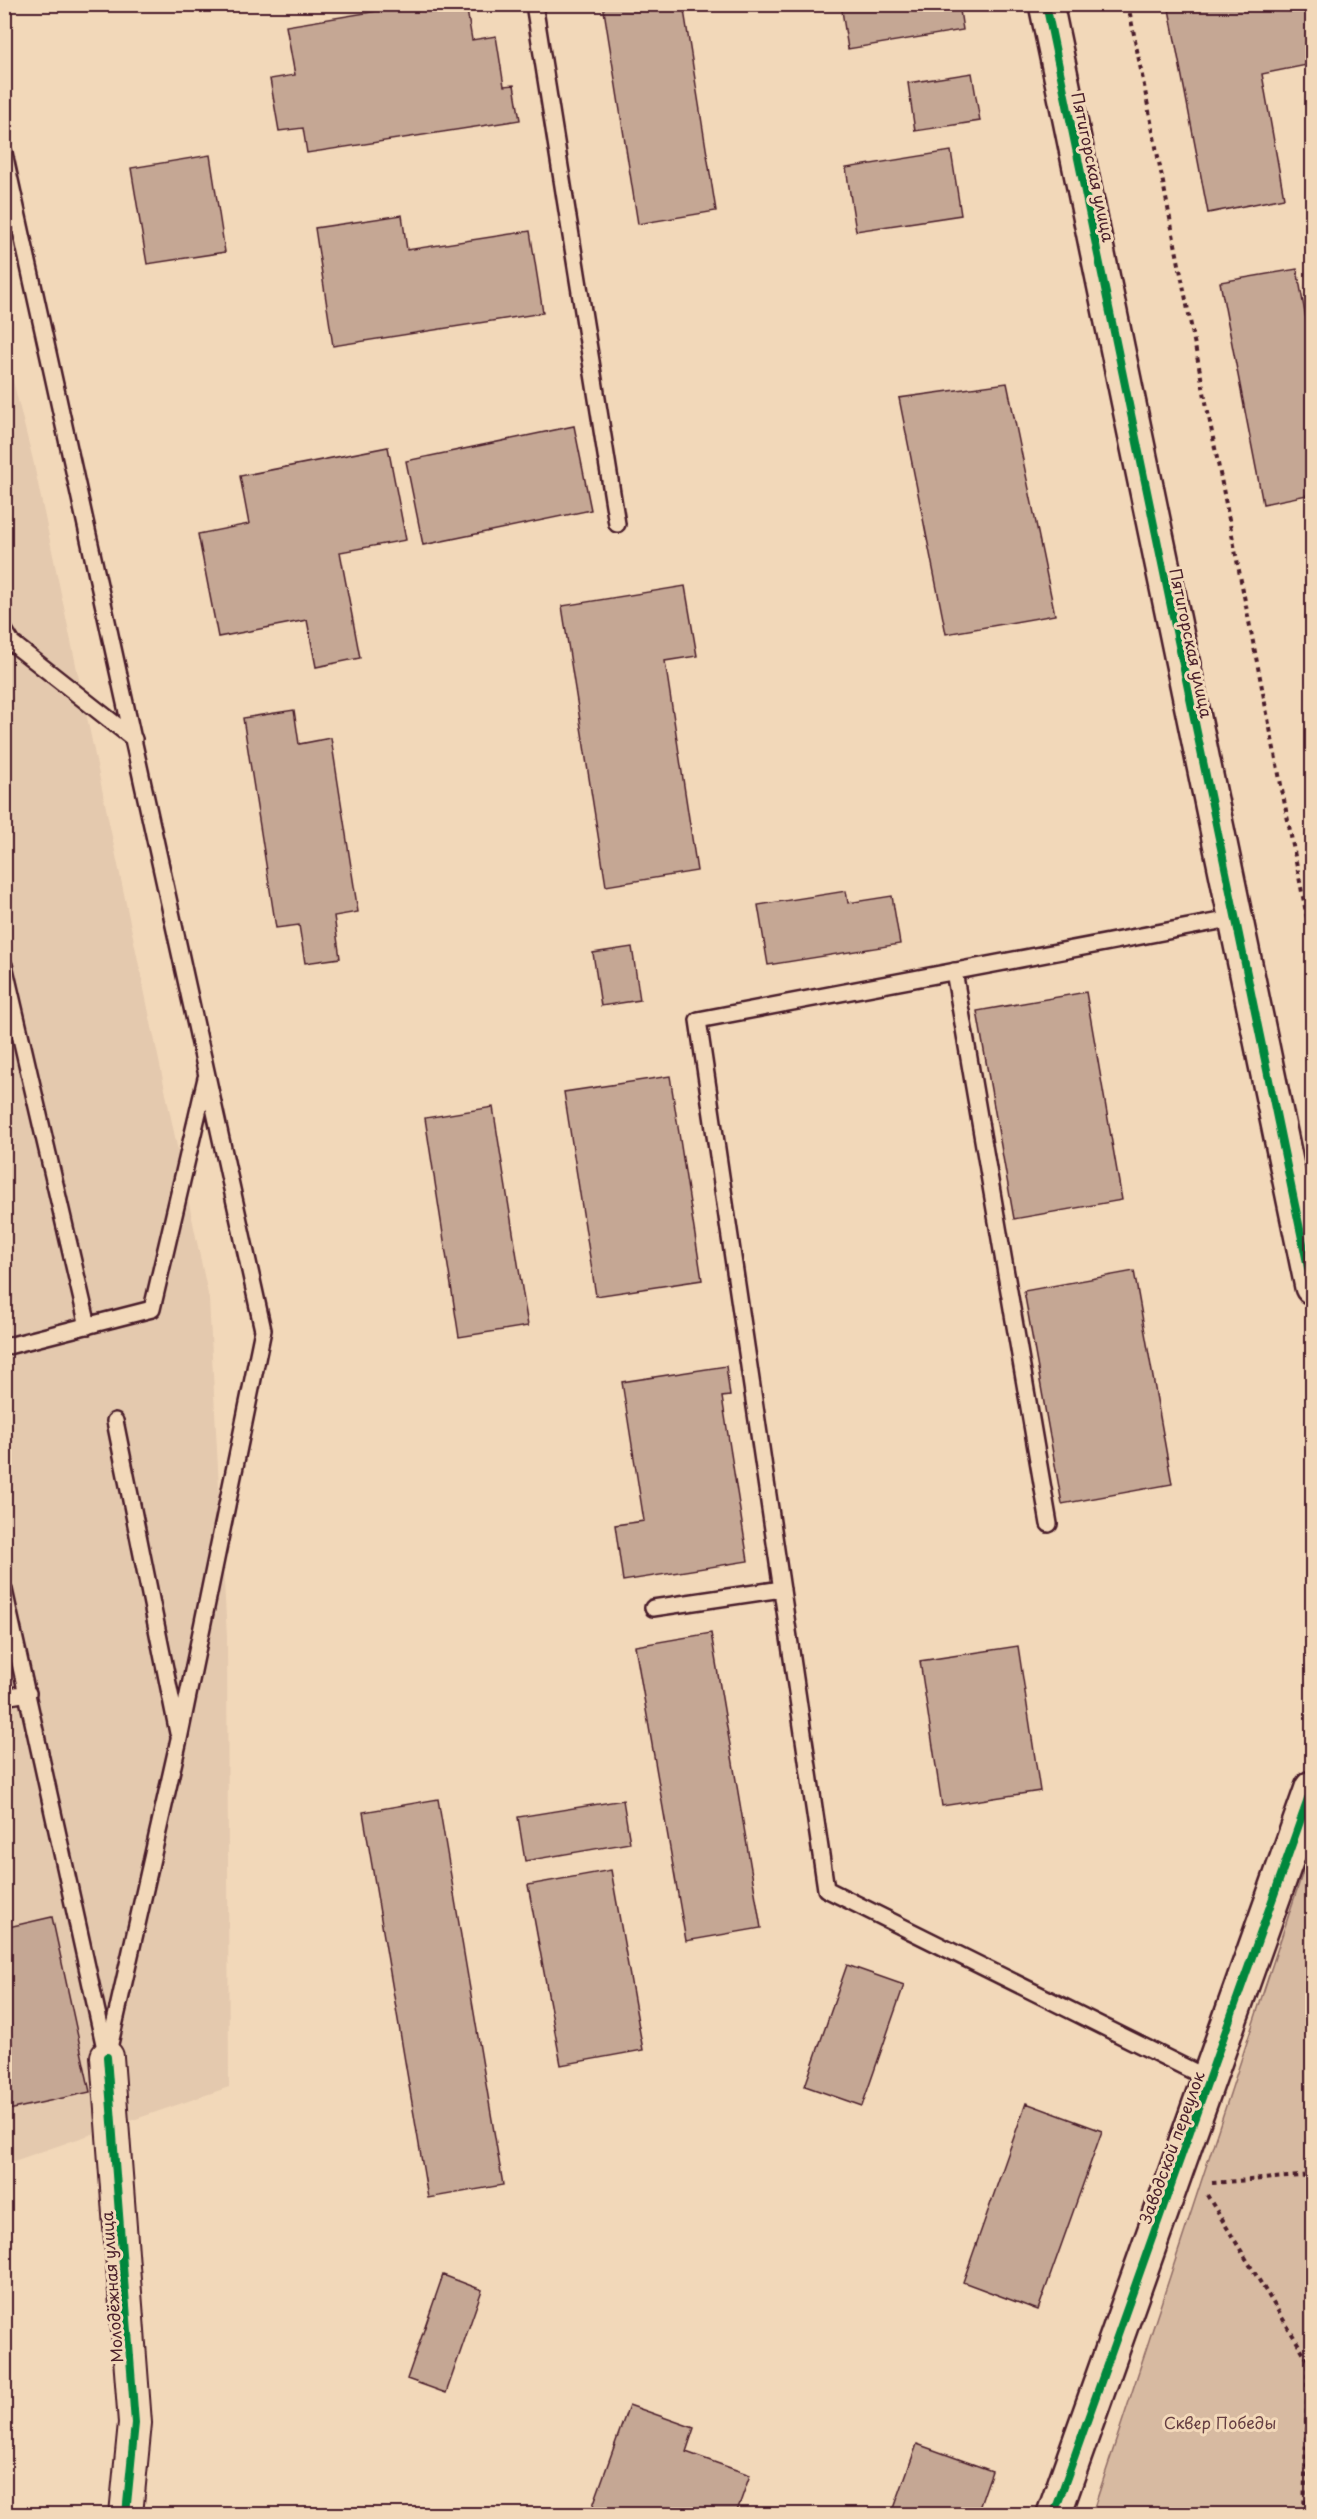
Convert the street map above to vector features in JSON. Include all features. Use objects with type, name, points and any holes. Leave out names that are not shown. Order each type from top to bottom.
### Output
[{"type":"street","name":"Пятигорская улица","points":[[1046,4],[1236,918],[1303,1195],[1312,1287]]},
{"type":"street","name":"Заводской переулок","points":[[1054,2514],[1312,1788]]},
{"type":"street","name":"Молодёжная улица","points":[[106,2057],[135,2423],[126,2514]]},
{"type":"lane","points":[[534,4],[617,524]]},
{"type":"lane","points":[[4,153],[263,1330],[179,1739],[106,2057]]},
{"type":"lane","points":[[4,630],[12,643],[134,740]]},
{"type":"lane","points":[[1209,2079],[826,1888],[698,1020],[1236,918]]},
{"type":"lane","points":[[4,965],[88,1326]]},
{"type":"lane","points":[[954,971],[1049,1524]]},
{"type":"lane","points":[[4,1347],[152,1309],[207,1073]]},
{"type":"lane","points":[[115,1421],[179,1739]]},
{"type":"lane","points":[[653,1608],[782,1589]]},
{"type":"lane","points":[[4,1590],[106,2057]]},
{"type":"lane","points":[[4,1697],[28,1693]]},
{"type":"path","points":[[1128,4],[1312,942]]},
{"type":"path","points":[[1211,2183],[1312,2175]]},
{"type":"path","points":[[1206,2193],[1310,2360],[1304,2514]]},
{"type":"shaded area","points":[[4,345],[33,460],[209,1299],[227,1637],[229,2087],[5,2164]]},
{"type":"green space","name":"Сквер Победы","points":[[1312,1844],[1312,2514],[1092,2514]]},
{"type":"building","points":[[420,4],[466,4],[472,40],[496,36],[504,86],[514,85],[520,120],[307,153],[303,128],[279,131],[270,79],[295,75],[286,26]]},
{"type":"building","points":[[603,4],[683,4],[716,211],[638,224]]},
{"type":"building","points":[[841,4],[959,4],[963,30],[848,49]]},
{"type":"building","points":[[1168,4],[1312,4],[1312,64],[1262,74],[1284,198],[1208,213]]},
{"type":"building","points":[[972,73],[980,121],[915,131],[908,83]]},
{"type":"building","points":[[951,151],[961,215],[856,231],[846,168]]},
{"type":"building","points":[[210,155],[225,252],[147,264],[131,168]]},
{"type":"building","points":[[402,215],[407,250],[530,231],[543,313],[333,346],[315,228]]},
{"type":"building","points":[[1297,269],[1312,352],[1312,494],[1263,504],[1220,282]]},
{"type":"building","points":[[1007,383],[1055,615],[946,634],[899,398]]},
{"type":"building","points":[[574,426],[591,510],[423,545],[406,461]]},
{"type":"building","points":[[388,447],[406,540],[340,552],[360,658],[316,667],[307,620],[218,637],[198,534],[249,524],[240,476]]},
{"type":"building","points":[[685,586],[697,656],[665,661],[697,871],[606,886],[562,606]]},
{"type":"building","points":[[294,710],[299,744],[331,738],[358,912],[334,916],[340,958],[305,963],[299,925],[276,928],[243,718]]},
{"type":"building","points":[[846,891],[848,903],[892,896],[900,944],[768,965],[758,905]]},
{"type":"building","points":[[632,947],[640,1000],[601,1006],[593,953]]},
{"type":"building","points":[[1086,992],[1122,1200],[1014,1219],[977,1011]]},
{"type":"building","points":[[670,1076],[702,1280],[596,1296],[564,1092]]},
{"type":"building","points":[[493,1107],[528,1326],[459,1337],[425,1118]]},
{"type":"building","points":[[1134,1271],[1172,1484],[1062,1504],[1024,1291]]},
{"type":"building","points":[[726,1366],[730,1396],[722,1397],[748,1561],[623,1581],[615,1525],[644,1521],[622,1382]]},
{"type":"building","points":[[711,1633],[761,1928],[686,1941],[635,1646]]},
{"type":"building","points":[[1018,1646],[1040,1791],[942,1806],[920,1661]]},
{"type":"building","points":[[438,1799],[503,2185],[428,2198],[363,1812]]},
{"type":"building","points":[[623,1800],[630,1843],[525,1861],[518,1817]]},
{"type":"building","points":[[611,1870],[643,2050],[561,2065],[528,1885]]},
{"type":"building","points":[[52,1917],[90,2092],[4,2111],[4,1928]]},
{"type":"building","points":[[847,1965],[904,1985],[862,2106],[805,2086]]},
{"type":"building","points":[[1026,2103],[1102,2131],[1038,2310],[963,2282]]},
{"type":"building","points":[[443,2275],[482,2290],[446,2393],[407,2379]]},
{"type":"building","points":[[629,2405],[694,2428],[686,2452],[750,2475],[736,2514],[590,2514]]},
{"type":"building","points":[[917,2444],[992,2471],[977,2514],[892,2514]]},
{"type":"cycle path","points":[[1046,4],[1312,1287]]},
{"type":"cycle path","points":[[1054,2514],[1312,1788]]},
{"type":"cycle path","points":[[107,2057],[135,2423],[126,2514]]}]
